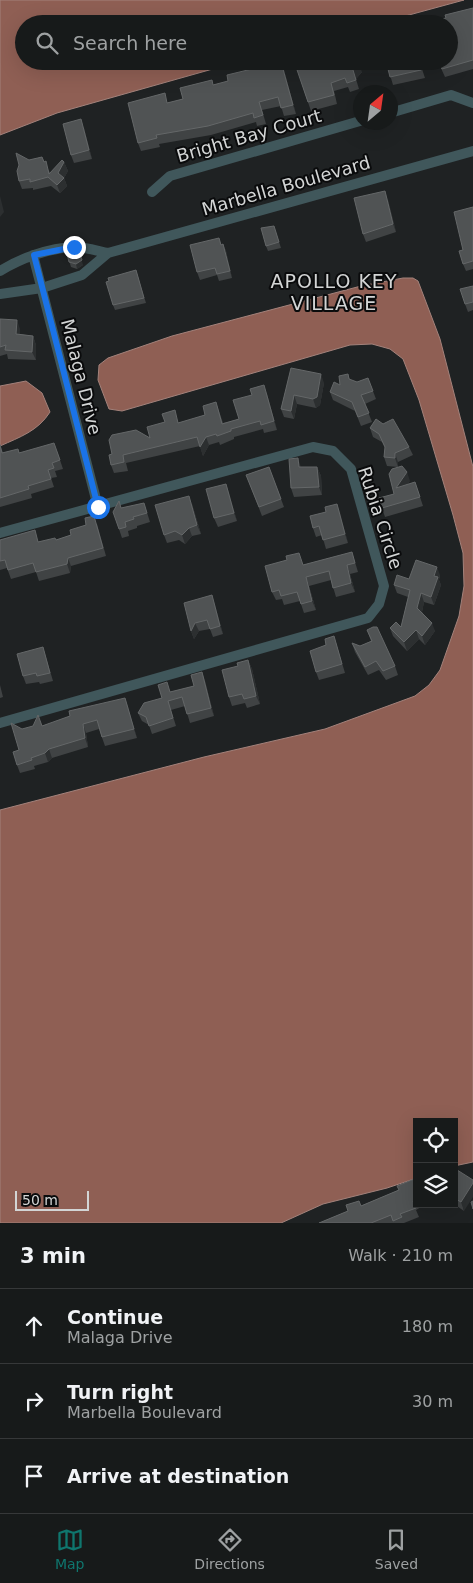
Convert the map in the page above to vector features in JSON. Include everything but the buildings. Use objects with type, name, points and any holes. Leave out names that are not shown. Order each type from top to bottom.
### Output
[{"type":"street","points":[[398,111],[451,95],[473,103]]},
{"type":"street","name":"Bright Bay Court","points":[[152,192],[170,176],[353,123]]},
{"type":"street","name":"Marbella Boulevard","points":[[0,294],[42,288],[82,275],[108,253],[473,151]]},
{"type":"street","name":"Marbella Boulevard","points":[[0,271],[14,262],[34,255],[74,247],[108,253]]},
{"type":"street","name":"Malaga Drive","points":[[34,255],[98,507]]},
{"type":"street","name":"Rubia Circle","points":[[0,533],[313,446],[333,451],[351,469],[384,586],[379,604],[368,618],[0,723]]},
{"type":"shaded area","points":[[0,0],[464,0],[409,15],[15,15],[15,70],[209,70],[57,113],[0,135]]},
{"type":"shaded area","points":[[403,278],[413,278],[418,281],[440,339],[473,467],[473,1162],[458,1165],[458,1118],[413,1118],[413,1179],[323,1204],[281,1223],[0,1223],[0,810],[204,757],[325,729],[415,696],[429,685],[440,670],[459,616],[464,586],[463,553],[419,400],[403,359],[390,349],[372,344],[350,345],[122,411],[109,409],[98,380],[99,365],[108,358],[172,336],[361,286]]},
{"type":"shaded area","points":[[26,381],[42,393],[50,412],[34,429],[0,446],[0,386]]},
{"type":"district","name":"APOLLO KEY VILLAGE","points":[[334,292]]},
{"type":"route","points":[[74,247],[34,255],[98,507]]}]
